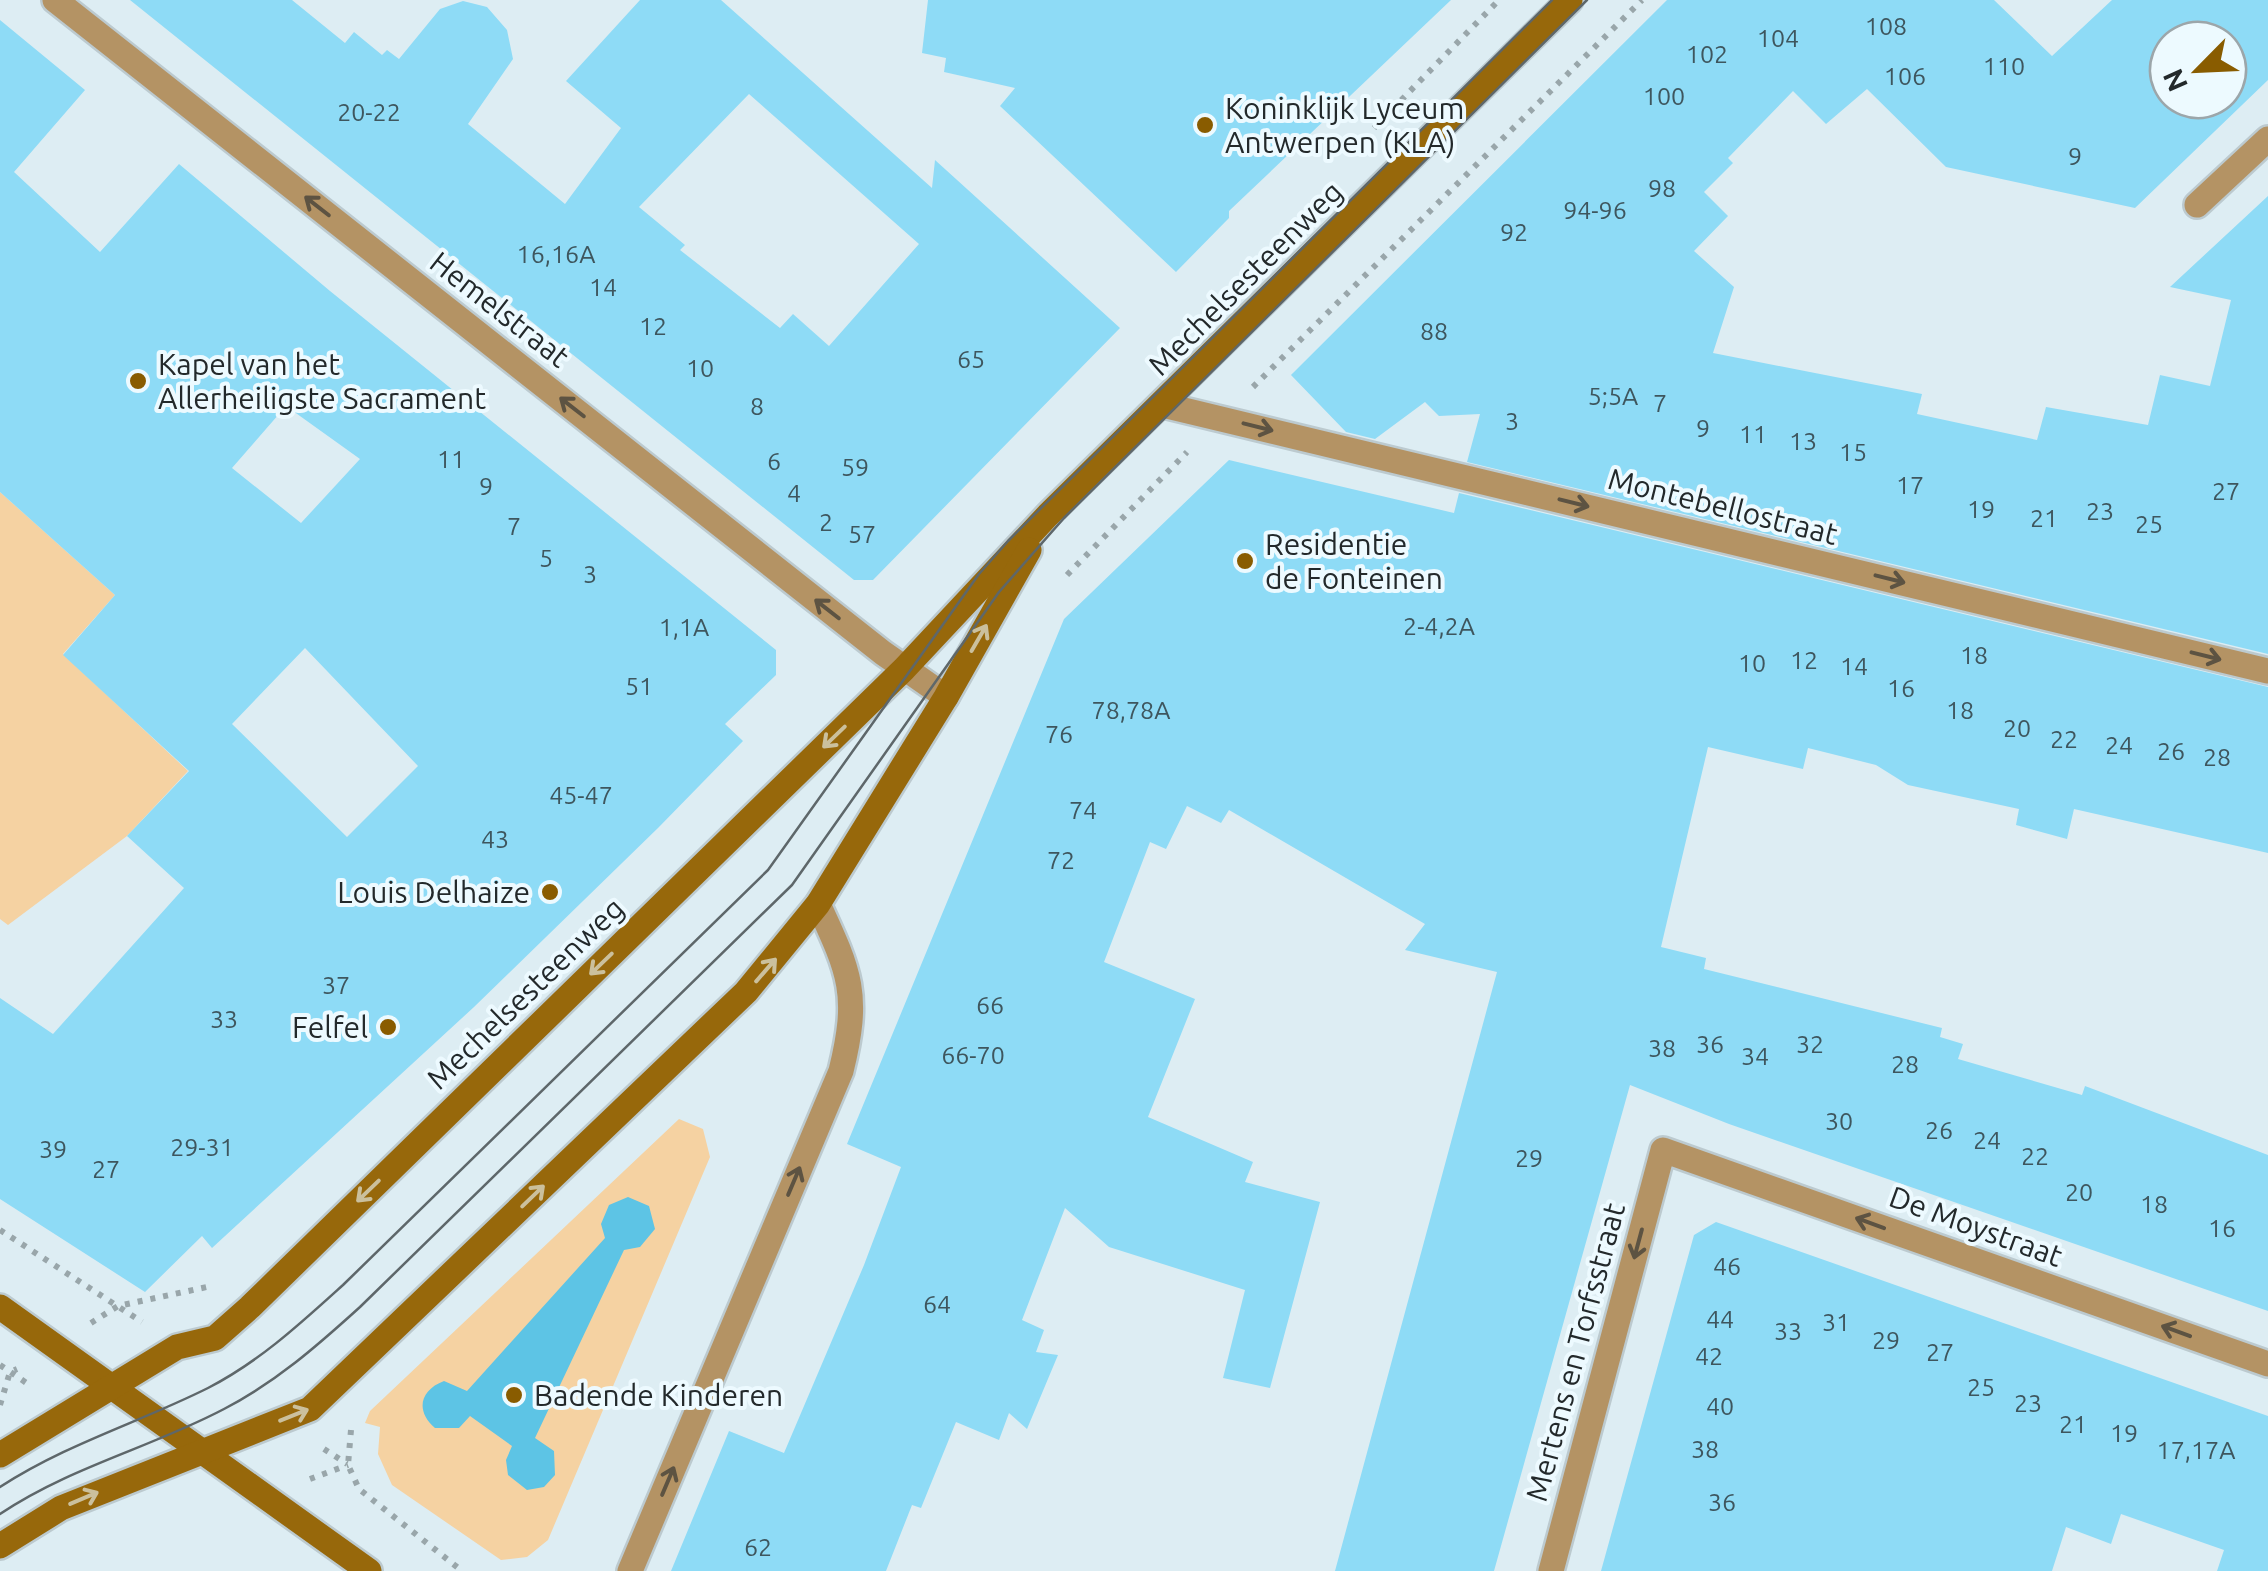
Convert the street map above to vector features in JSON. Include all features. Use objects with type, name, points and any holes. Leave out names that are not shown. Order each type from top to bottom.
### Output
[{"type":"main road","name":"Mechelsesteenweg","points":[[0,1455],[178,1347],[215,1338],[250,1307],[904,669],[1048,516],[1570,0]]},
{"type":"main road","name":"Mechelsesteenweg","points":[[0,1546],[61,1508],[310,1409],[732,1006],[818,904],[946,698],[1048,516]]},
{"type":"main road","points":[[0,1308],[370,1571]]},
{"type":"street","name":"Hemelstraat","points":[[56,0],[904,669],[946,698]]},
{"type":"street","points":[[2197,205],[2268,139]]},
{"type":"street","name":"Montebellostraat","points":[[1163,404],[2268,670]]},
{"type":"street","points":[[630,1571],[840,1071],[852,996],[848,966],[818,904]]},
{"type":"street","name":"De Moystraat","points":[[1663,1150],[2268,1364]]},
{"type":"street","name":"Mertens en Torfsstraat","points":[[1551,1571],[1663,1150]]},
{"type":"path","points":[[0,1230],[178,1347]]},
{"type":"path","points":[[0,1365],[10,1372],[0,1405]]},
{"type":"path","points":[[282,1420],[348,1465],[359,1489],[462,1571]]},
{"type":"shaded area","points":[[0,492],[115,595],[63,654],[188,771],[127,836],[8,925],[0,919]]},
{"type":"shaded area","points":[[679,1119],[703,1129],[710,1157],[548,1540],[527,1557],[501,1560],[392,1485],[378,1454],[380,1427],[365,1423],[370,1411]]},
{"type":"water","points":[[628,1197],[649,1206],[655,1229],[640,1247],[624,1250],[535,1438],[554,1451],[555,1475],[544,1487],[527,1490],[508,1475],[506,1460],[512,1446],[470,1416],[459,1428],[435,1428],[425,1415],[425,1395],[444,1381],[467,1391],[605,1238],[601,1224],[609,1205]]},
{"type":"building","points":[[130,0],[292,0],[345,43],[354,32],[382,55],[387,50],[399,59],[440,9],[463,1],[487,7],[507,30],[513,59],[468,124],[565,204],[621,128],[566,81],[640,0],[721,0],[932,188],[935,160],[1120,328],[873,580],[854,580]],"holes":[[[749,94],[919,244],[829,346],[793,314],[780,328],[680,250],[685,245],[639,207]]]},
{"type":"building","name":"Koninklijk Lyceum Antwerpen (KLA)","points":[[928,0],[1451,0],[1229,211],[1229,218],[1176,272],[1000,106],[1015,88],[944,72],[946,58],[922,53]]},
{"type":"building","points":[[1667,0],[1994,0],[2052,56],[2112,0],[2268,0],[2268,80],[2248,99],[2248,20],[2148,20],[2148,120],[2226,120],[2135,208],[1946,167],[1867,89],[1826,124],[1793,91],[1728,158],[1733,163],[1704,192],[1728,216],[1694,251],[1734,287],[1713,353],[1922,394],[1917,414],[2037,440],[2046,407],[2148,425],[2160,375],[2210,386],[2231,300],[2170,287],[2268,196],[2268,654],[1467,462],[1480,414],[1439,416],[1425,402],[1375,439],[1346,432],[1291,375]]},
{"type":"building","points":[[0,20],[85,90],[14,172],[100,252],[179,164],[330,291],[776,650],[776,675],[725,724],[743,741],[659,827],[474,1007],[212,1248],[202,1236],[145,1292],[0,1199],[0,998],[53,1034],[184,888],[127,836],[189,771],[63,655],[115,595],[0,492]],"holes":[[[286,406],[360,459],[301,523],[232,468]],[[305,648],[418,766],[347,837],[232,724]]]},
{"type":"building","points":[[1229,460],[1454,513],[1459,493],[2268,687],[2268,853],[2074,809],[2067,839],[2016,825],[2019,809],[1908,785],[1876,765],[1808,748],[1803,769],[1708,747],[1661,947],[1706,958],[1704,969],[1942,1028],[1940,1037],[1963,1044],[1958,1059],[2082,1095],[2085,1086],[2268,1155],[2268,1311],[1729,1124],[1630,1085],[1494,1571],[1335,1571],[1497,972],[1405,950],[1425,924],[1229,810],[1221,823],[1187,806],[1166,849],[1150,842],[1104,962],[1195,999],[1148,1117],[1253,1162],[1245,1182],[1320,1202],[1270,1388],[1223,1378],[1245,1290],[1109,1247],[1065,1208],[1022,1320],[1044,1330],[1036,1352],[1058,1355],[1027,1429],[1009,1413],[999,1440],[956,1422],[921,1508],[912,1505],[886,1571],[671,1571],[729,1431],[784,1453],[864,1265],[901,1167],[847,1144],[1064,619]]},
{"type":"building","points":[[1716,1222],[2268,1416],[2268,1571],[2217,1571],[2224,1550],[2121,1514],[2111,1544],[2066,1527],[2052,1571],[1601,1571],[1694,1235]]},
{"type":"tram line","points":[[0,1487],[50,1458],[227,1378],[279,1341],[343,1285],[768,870],[979,574],[1008,541],[1552,0]]},
{"type":"tram line","points":[[0,1514],[54,1483],[196,1423],[243,1398],[295,1362],[360,1307],[792,885],[999,592],[1064,518],[1587,0]]},
{"type":"place","name":"Koninklijk Lyceum Antwerpen (KLA)","points":[[1205,125]]},
{"type":"place","name":"Kapel van het Allerheiligste Sacrament","points":[[138,381]]},
{"type":"place","name":"Residentie de Fonteinen","points":[[1245,561]]},
{"type":"place","name":"Louis Delhaize","points":[[550,892]]},
{"type":"place","name":"Felfel","points":[[388,1027]]},
{"type":"place","name":"Badende Kinderen","points":[[514,1395]]}]
